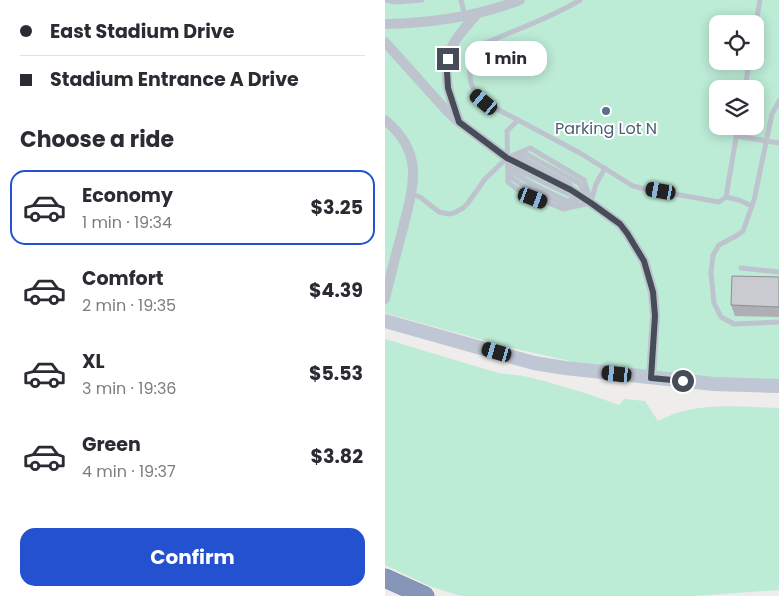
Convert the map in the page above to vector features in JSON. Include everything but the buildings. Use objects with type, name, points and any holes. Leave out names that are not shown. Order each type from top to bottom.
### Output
[{"type":"highway","points":[[385,578],[425,596]]},
{"type":"main road","points":[[385,321],[535,363],[565,368],[714,384],[779,386]]},
{"type":"street","points":[[385,24],[417,23],[477,14],[520,0]]},
{"type":"street","points":[[459,122],[448,88],[449,52],[461,31],[477,14]]},
{"type":"street","points":[[385,42],[459,122],[507,158],[571,190],[620,224],[644,261],[653,292],[655,316],[651,378]]},
{"type":"street","points":[[385,120],[402,136],[412,159],[413,171],[411,194],[385,299]]},
{"type":"lane","points":[[386,0],[395,2],[422,0]]},
{"type":"lane","points":[[461,0],[465,16]]},
{"type":"lane","points":[[580,0],[537,22],[481,45],[475,51],[469,75],[476,96],[605,168],[633,186],[719,202],[725,197],[736,136],[779,143]]},
{"type":"lane","points":[[757,15],[760,0]]},
{"type":"lane","points":[[779,101],[772,114],[754,200],[743,231],[719,245],[713,255],[711,273],[714,303],[721,316],[734,324],[779,322]]},
{"type":"lane","points":[[518,120],[507,131],[508,182],[519,190],[563,209],[591,203]]},
{"type":"lane","points":[[411,194],[420,197],[439,212],[454,213],[468,203],[485,179],[507,158],[530,148],[584,180],[591,203]]},
{"type":"lane","points":[[591,203],[596,184],[605,168]]},
{"type":"lane","points":[[725,197],[739,200],[752,206]]},
{"type":"lane","points":[[741,268],[779,272]]},
{"type":"green space","points":[[385,0],[779,0],[779,380],[711,378],[574,362],[504,346],[385,313]]},
{"type":"green space","points":[[385,339],[498,373],[544,381],[619,405],[624,399],[645,401],[658,421],[677,413],[704,407],[779,408],[779,590],[694,596],[461,596],[429,586],[385,565]]},
{"type":"place","name":"Parking Lot N","points":[[606,111]]},
{"type":"route","points":[[448,59],[448,88],[459,122],[507,158],[571,190],[591,203],[620,224],[627,233],[644,261],[653,292],[655,316],[651,378],[683,381]]}]
